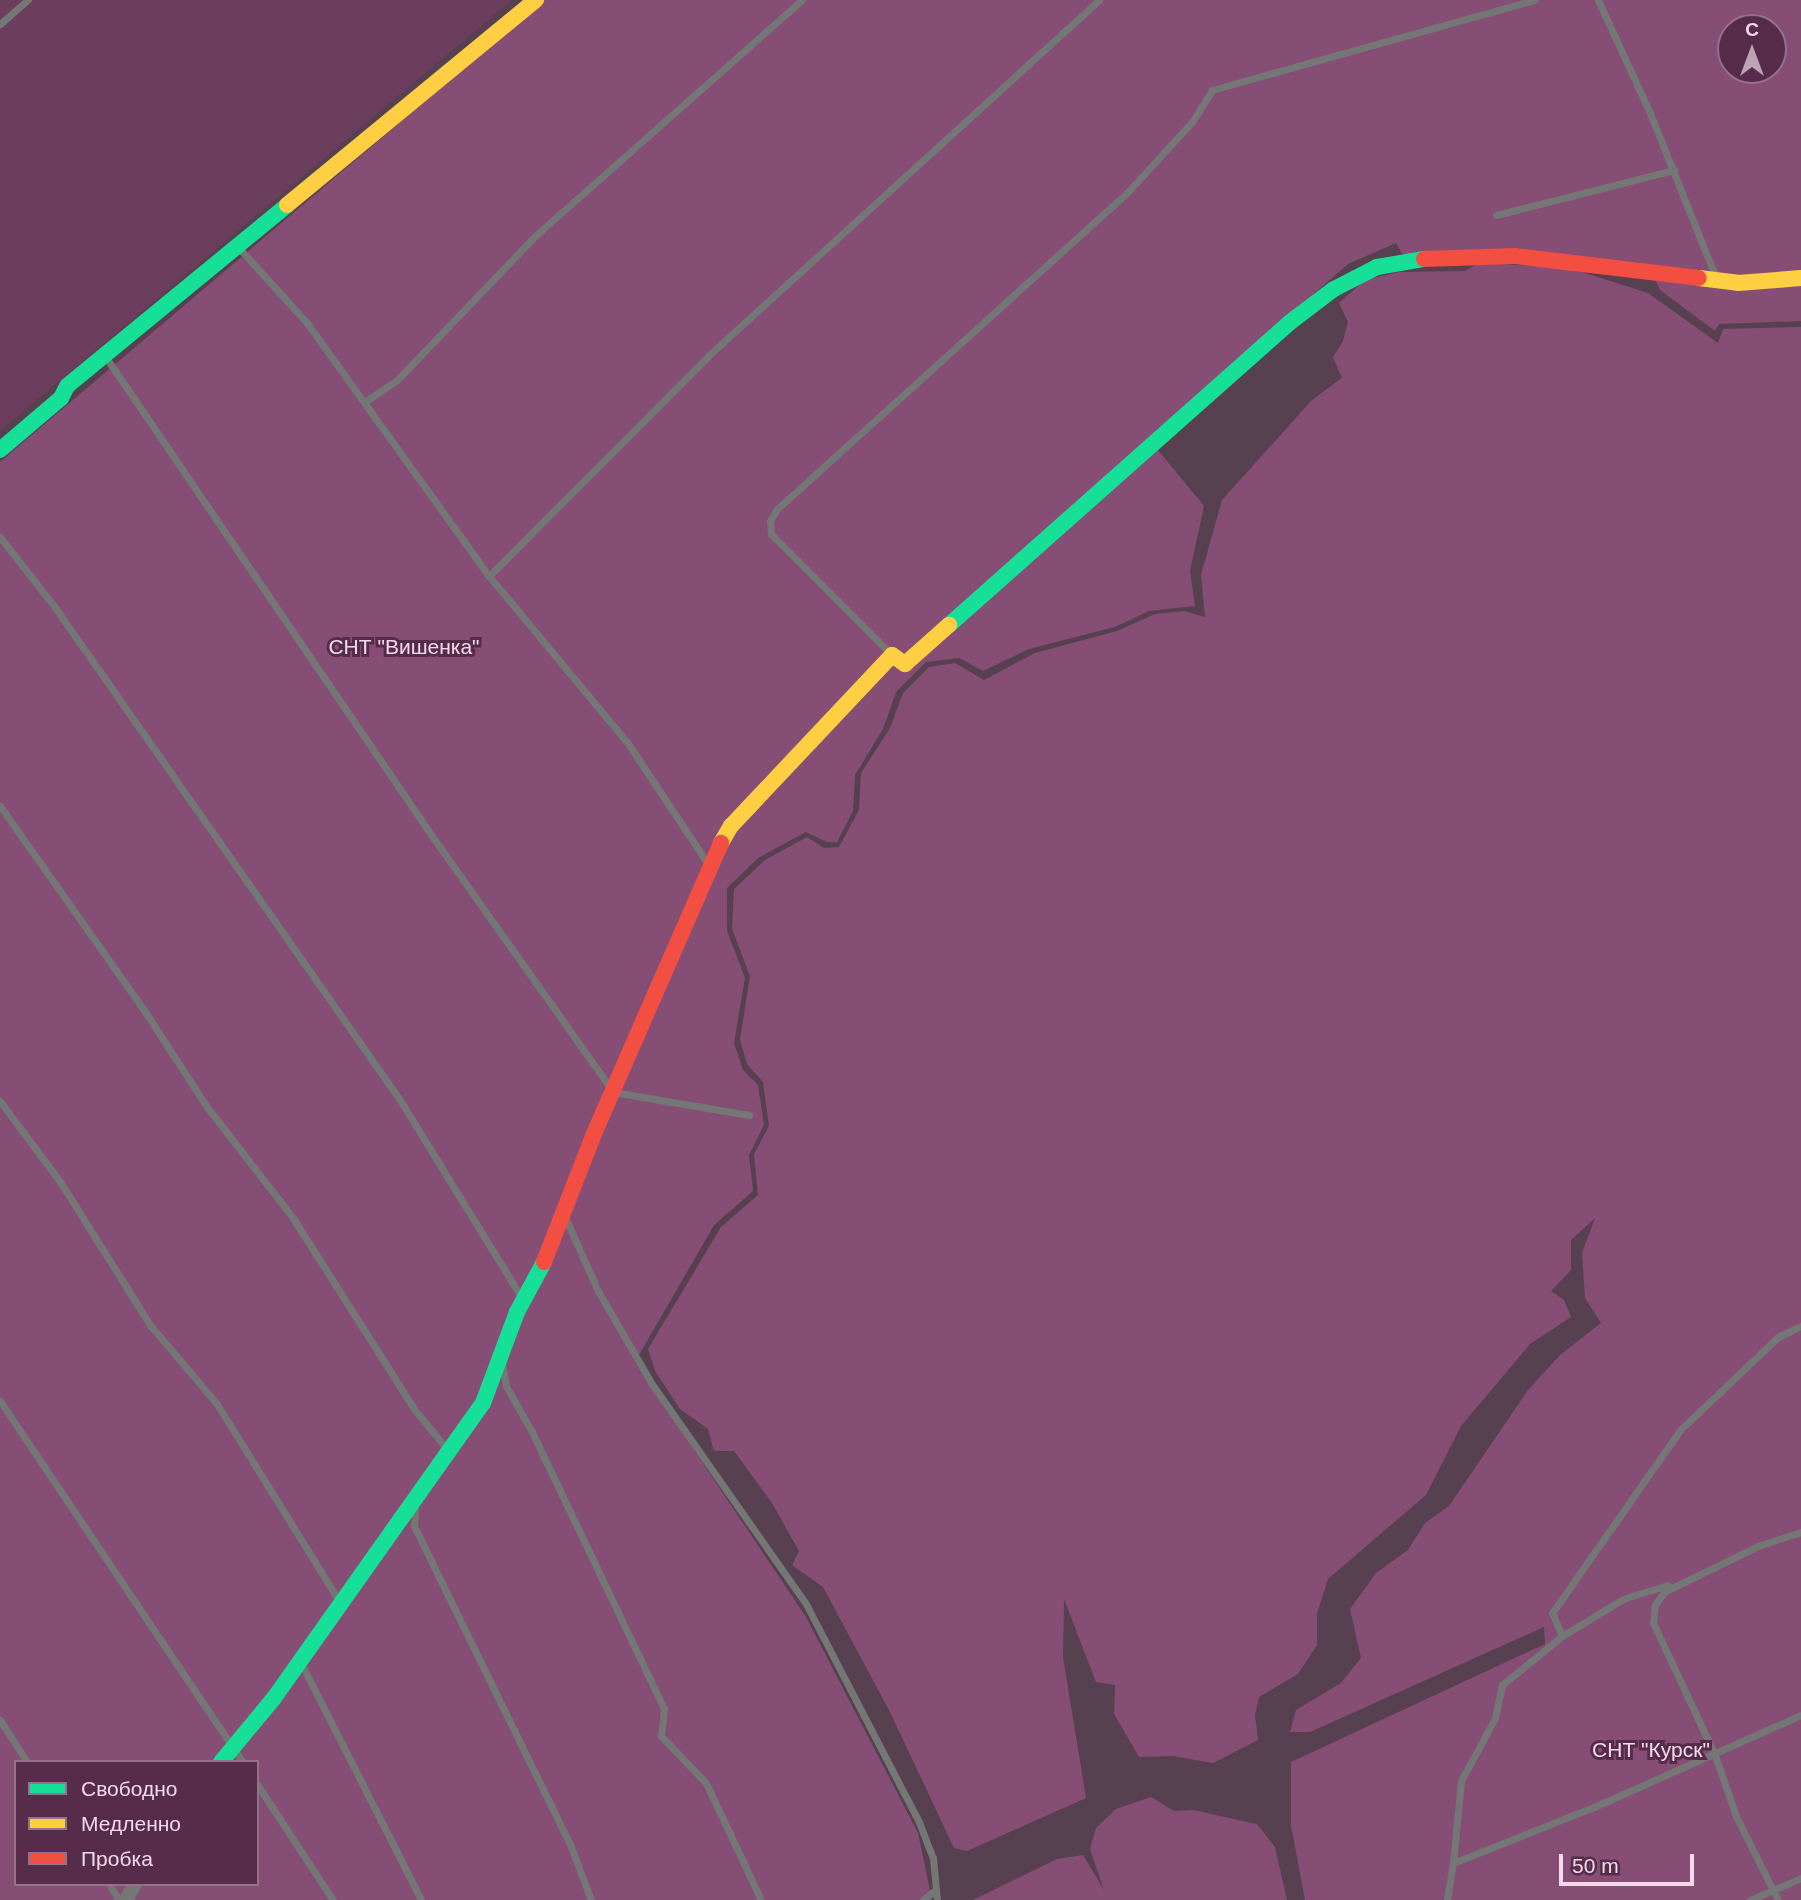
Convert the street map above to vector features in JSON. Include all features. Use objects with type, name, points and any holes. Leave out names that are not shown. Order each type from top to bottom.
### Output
[{"type":"street","points":[[0,450],[105,356],[536,0]]},
{"type":"street","points":[[222,1760],[341,1605],[483,1403],[523,1298],[539,1276],[709,865],[731,826],[892,655],[905,664],[1289,323],[1334,289],[1377,267],[1405,260],[1514,256],[1717,282],[1801,278]]},
{"type":"lane","points":[[0,24],[28,0]]},
{"type":"lane","points":[[366,401],[396,382],[535,236],[802,0]]},
{"type":"lane","points":[[489,576],[708,356],[1099,0]]},
{"type":"lane","points":[[892,655],[771,534],[770,521],[777,509],[1125,195],[1192,122],[1212,90],[1535,0]]},
{"type":"lane","points":[[1598,0],[1674,170],[1717,282]]},
{"type":"lane","points":[[1496,215],[1674,170]]},
{"type":"lane","points":[[239,247],[307,323],[366,401],[489,576],[627,742],[709,865]]},
{"type":"lane","points":[[105,356],[432,836],[614,1092],[749,1115]]},
{"type":"lane","points":[[0,537],[54,606],[400,1100],[523,1298]]},
{"type":"lane","points":[[0,806],[145,1010],[207,1107],[293,1218],[414,1409],[449,1452]]},
{"type":"lane","points":[[0,1101],[61,1183],[150,1325],[217,1404],[341,1605]]},
{"type":"lane","points":[[563,1214],[598,1291],[652,1384],[806,1604],[919,1822],[933,1858],[933,1892],[937,1900]]},
{"type":"lane","points":[[1562,1636],[1552,1614],[1680,1430],[1777,1337],[1801,1326]]},
{"type":"lane","points":[[501,1354],[506,1386],[533,1432],[664,1709],[661,1736],[706,1783],[761,1900]]},
{"type":"lane","points":[[0,1401],[188,1686],[242,1760]]},
{"type":"lane","points":[[415,1501],[414,1526],[570,1844],[591,1900]]},
{"type":"lane","points":[[1778,1900],[1736,1816],[1714,1753],[1653,1623],[1655,1605],[1664,1591],[1758,1546],[1801,1532]]},
{"type":"lane","points":[[1447,1900],[1461,1781],[1494,1718],[1502,1685],[1562,1636],[1623,1599],[1690,1578]]},
{"type":"lane","points":[[300,1661],[421,1900]]},
{"type":"lane","points":[[1452,1863],[1801,1714]]},
{"type":"lane","points":[[0,1720],[26,1760]]},
{"type":"lane","points":[[259,1787],[333,1900]]},
{"type":"lane","points":[[1750,1900],[1801,1878]]},
{"type":"lane","points":[[923,1900],[933,1892]]},
{"type":"shaded area","points":[[0,0],[512,0],[0,431]]},
{"type":"green space","name":"СНТ \"Вишенка\"","points":[[544,0],[1801,0],[1801,321],[1719,324],[1715,331],[1660,290],[1649,267],[1403,255],[1396,243],[1348,264],[1148,438],[1204,506],[1190,571],[1195,606],[1149,611],[1115,627],[1029,649],[983,671],[959,658],[926,662],[896,692],[883,729],[855,775],[853,811],[837,842],[827,842],[806,832],[758,858],[727,888],[727,931],[745,978],[734,1043],[743,1070],[758,1085],[764,1125],[749,1155],[753,1191],[714,1225],[635,1362],[806,1617],[918,1833],[932,1900],[0,1900],[0,462]]},
{"type":"green space","name":"СНТ \"Курск\"","points":[[1479,263],[1569,268],[1648,293],[1718,343],[1723,329],[1801,327],[1801,1900],[1305,1900],[1291,1825],[1291,1762],[1545,1644],[1544,1627],[1310,1732],[1290,1732],[1296,1710],[1341,1683],[1361,1658],[1350,1609],[1376,1573],[1408,1550],[1425,1523],[1449,1506],[1528,1390],[1560,1355],[1601,1323],[1585,1298],[1582,1253],[1595,1218],[1571,1240],[1571,1270],[1551,1291],[1564,1300],[1571,1317],[1530,1344],[1461,1426],[1426,1495],[1328,1579],[1317,1614],[1317,1645],[1298,1674],[1259,1697],[1255,1715],[1258,1740],[1213,1763],[1173,1756],[1139,1757],[1114,1714],[1115,1685],[1096,1682],[1064,1599],[1063,1657],[1086,1798],[967,1851],[954,1848],[890,1712],[823,1587],[792,1565],[799,1551],[772,1503],[734,1451],[714,1451],[708,1429],[680,1409],[655,1371],[648,1349],[721,1227],[758,1195],[754,1154],[769,1126],[763,1082],[747,1064],[740,1040],[750,976],[732,929],[734,889],[765,860],[807,837],[824,848],[839,847],[859,810],[861,773],[890,728],[903,693],[929,667],[955,663],[984,680],[1035,653],[1117,631],[1155,614],[1184,611],[1205,617],[1201,575],[1222,500],[1312,400],[1342,378],[1333,357],[1343,341],[1348,322],[1339,303],[1365,280],[1399,272],[1465,271]]},
{"type":"green space","points":[[1151,1797],[1174,1811],[1193,1810],[1257,1824],[1275,1847],[1287,1900],[973,1900],[1057,1859],[1083,1855],[1104,1890],[1090,1849],[1096,1828],[1116,1809]]},
{"type":"traffic: fast","points":[[0,450],[61,398],[67,386],[287,205]]},
{"type":"traffic: fast","points":[[949,625],[1289,323],[1334,289],[1377,267],[1424,259]]},
{"type":"traffic: fast","points":[[223,1760],[274,1698],[483,1403],[517,1312],[544,1262]]},
{"type":"traffic: slow","points":[[287,205],[536,0]]},
{"type":"traffic: slow","points":[[1699,278],[1738,283],[1801,278]]},
{"type":"traffic: slow","points":[[721,843],[731,826],[892,655],[905,664],[949,625]]},
{"type":"traffic: jam","points":[[1424,259],[1515,256],[1699,278]]},
{"type":"traffic: jam","points":[[544,1262],[593,1136],[721,843]]}]
